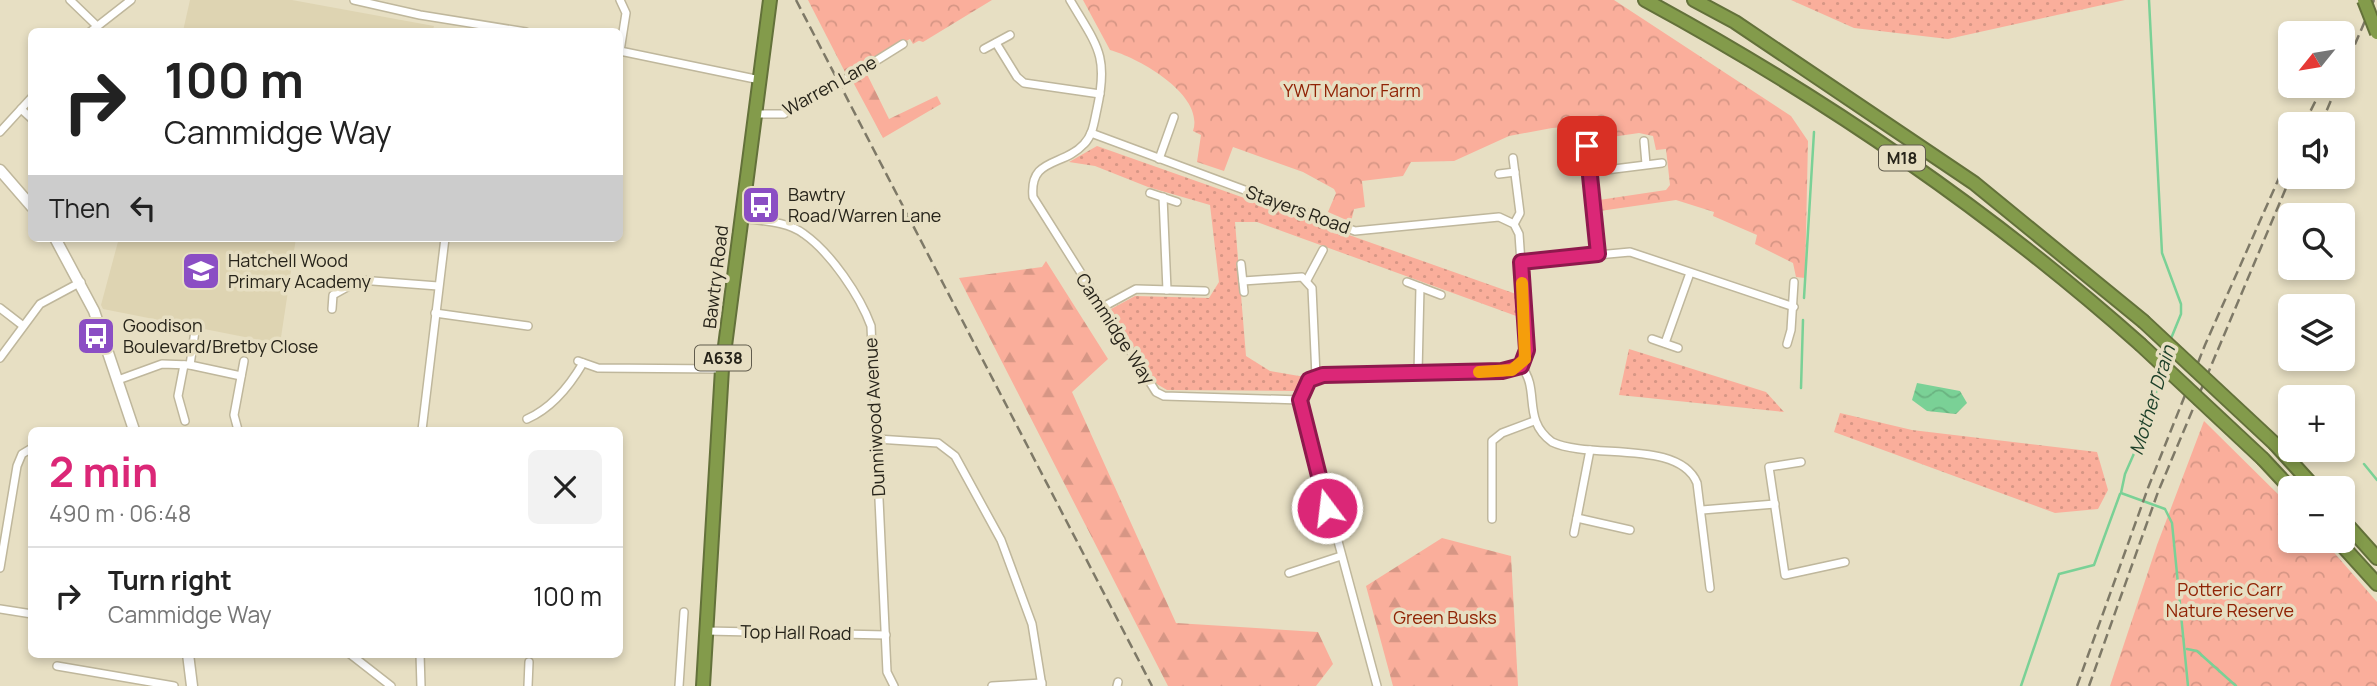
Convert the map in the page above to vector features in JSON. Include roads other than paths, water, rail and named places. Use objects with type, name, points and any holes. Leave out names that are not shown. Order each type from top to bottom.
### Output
[{"type":"highway","name":"M18","points":[[1645,0],[1765,66],[1936,181],[2059,272],[2140,344],[2279,476]]},
{"type":"highway","name":"M18","points":[[1695,0],[1770,45],[1974,183],[2143,321],[2275,444],[2304,476]]},
{"type":"highway","points":[[2364,0],[2377,33]]},
{"type":"highway","name":"Bawtry Road","points":[[703,686],[722,369],[770,1]]},
{"type":"highway","points":[[2355,533],[2377,558]]},
{"type":"highway","points":[[2349,553],[2377,584]]},
{"type":"street","points":[[70,0],[93,28],[131,0]]},
{"type":"street","points":[[354,0],[493,28]]},
{"type":"street","points":[[620,0],[626,13],[623,32]]},
{"type":"street","points":[[1070,0],[1102,57],[1100,94],[1091,133]]},
{"type":"street","points":[[984,49],[1010,34]]},
{"type":"street","points":[[996,43],[1017,77],[1024,83],[1100,94]]},
{"type":"street","name":"Warren Lane","points":[[754,114],[783,114],[902,44]]},
{"type":"street","points":[[623,52],[760,80]]},
{"type":"street","points":[[0,132],[28,101]]},
{"type":"street","points":[[21,109],[28,115]]},
{"type":"street","points":[[1159,159],[1174,117]]},
{"type":"street","name":"Stayers Road","points":[[1091,133],[1355,231],[1499,217],[1514,224]]},
{"type":"street","name":"Cammidge Way","points":[[1091,133],[1077,150],[1036,173],[1031,183],[1033,197],[1150,386],[1164,396],[1300,400]]},
{"type":"street","points":[[1644,141],[1646,164]]},
{"type":"street","points":[[1587,146],[1598,254]]},
{"type":"street","points":[[1513,158],[1520,213],[1514,224],[1519,234],[1527,350],[1521,366],[1529,381],[1534,421],[1552,442],[1590,450],[1665,458],[1682,464],[1697,483],[1710,588]]},
{"type":"street","points":[[1590,172],[1662,163]]},
{"type":"street","points":[[0,170],[28,202]]},
{"type":"street","points":[[1499,174],[1515,172]]},
{"type":"street","points":[[1150,193],[1177,202]]},
{"type":"street","points":[[1163,198],[1167,290]]},
{"type":"street","name":"Dunniwood Avenue","points":[[741,218],[785,225],[804,233],[851,287],[864,307],[873,344],[887,673],[894,686]]},
{"type":"street","points":[[57,242],[80,282],[133,427]]},
{"type":"street","points":[[422,427],[444,242]]},
{"type":"street","points":[[1307,280],[1322,250]]},
{"type":"street","points":[[1521,262],[1630,252],[1794,306]]},
{"type":"street","points":[[1241,264],[1244,292]]},
{"type":"street","points":[[1665,343],[1690,273]]},
{"type":"street","points":[[1243,281],[1302,277],[1307,280],[1312,288],[1316,376]]},
{"type":"street","points":[[332,309],[333,295],[360,280],[438,286]]},
{"type":"street","points":[[0,358],[40,304],[80,282]]},
{"type":"street","points":[[1407,282],[1441,295]]},
{"type":"street","points":[[1787,344],[1794,306],[1794,282]]},
{"type":"street","points":[[1418,373],[1420,287]]},
{"type":"street","points":[[1101,308],[1136,289],[1205,291]]},
{"type":"street","points":[[0,308],[22,326]]},
{"type":"street","points":[[435,313],[528,326]]},
{"type":"street","points":[[185,421],[178,396],[195,331]]},
{"type":"street","points":[[1652,339],[1678,348]]},
{"type":"street","points":[[237,427],[234,415],[244,361]]},
{"type":"street","points":[[527,419],[544,411],[563,393],[580,362],[598,368],[722,369]]},
{"type":"street","points":[[118,380],[162,364],[187,365],[241,376]]},
{"type":"street","points":[[1377,686],[1300,400],[1309,380],[1316,376],[1502,371],[1521,366]]},
{"type":"street","points":[[1492,519],[1492,441],[1502,433],[1534,421]]},
{"type":"street","points":[[877,439],[938,443],[955,456],[1001,540],[1032,624],[1042,685],[992,686]]},
{"type":"street","points":[[0,568],[17,466],[22,454],[28,450]]},
{"type":"street","points":[[1574,533],[1590,450]]},
{"type":"street","points":[[1801,462],[1769,467],[1785,575],[1845,562]]},
{"type":"street","points":[[1702,510],[1775,504]]},
{"type":"street","points":[[1577,518],[1630,530]]},
{"type":"street","points":[[1289,573],[1341,556]]},
{"type":"street","points":[[0,609],[28,613]]},
{"type":"street","points":[[679,686],[684,612]]},
{"type":"street","name":"Top Hall Road","points":[[707,631],[886,635]]},
{"type":"street","points":[[188,658],[192,686]]},
{"type":"street","points":[[355,658],[391,686]]},
{"type":"street","points":[[420,658],[421,686]]},
{"type":"street","points":[[528,686],[529,662]]},
{"type":"street","points":[[57,666],[174,686]]},
{"type":"water","points":[[1917,383],[1960,391],[1967,403],[1956,414],[1927,411],[1912,400]]},
{"type":"waterway","name":"Mother Drain","points":[[2149,0],[2162,253],[2181,304],[2181,314],[2170,341]]},
{"type":"waterway","points":[[1804,298],[1814,132]]},
{"type":"waterway","points":[[1801,388],[1803,320]]},
{"type":"waterway","name":"Mother Drain","points":[[2159,370],[2154,408],[2125,474],[2121,493],[2165,509],[2172,523],[2188,686]]},
{"type":"waterway","points":[[2364,464],[2377,480]]},
{"type":"waterway","points":[[2021,686],[2059,574],[2094,565],[2120,494]]},
{"type":"waterway","points":[[2187,649],[2197,651],[2236,686]]},
{"type":"railway","points":[[796,0],[1152,686]]},
{"type":"railway","points":[[2356,42],[2374,0]]},
{"type":"railway","points":[[2310,112],[2317,98]]},
{"type":"railway","points":[[2326,112],[2332,98]]},
{"type":"railway","points":[[2077,686],[2148,488],[2205,345],[2278,180]]},
{"type":"railway","points":[[2089,686],[2158,492],[2286,189]]},
{"type":"place","name":"Bawtry Road/Warren Lane","points":[[761,205]]},
{"type":"place","name":"Hatchell Wood Primary Academy","points":[[201,271]]},
{"type":"place","name":"Goodison Boulevard/Bretby Close","points":[[96,336]]},
{"type":"park label","name":"YWT Manor Farm","points":[[1352,91]]},
{"type":"park label","name":"Potteric Carr Nature Reserve","points":[[2230,600]]},
{"type":"park label","name":"Green Busks","points":[[1445,618]]}]
